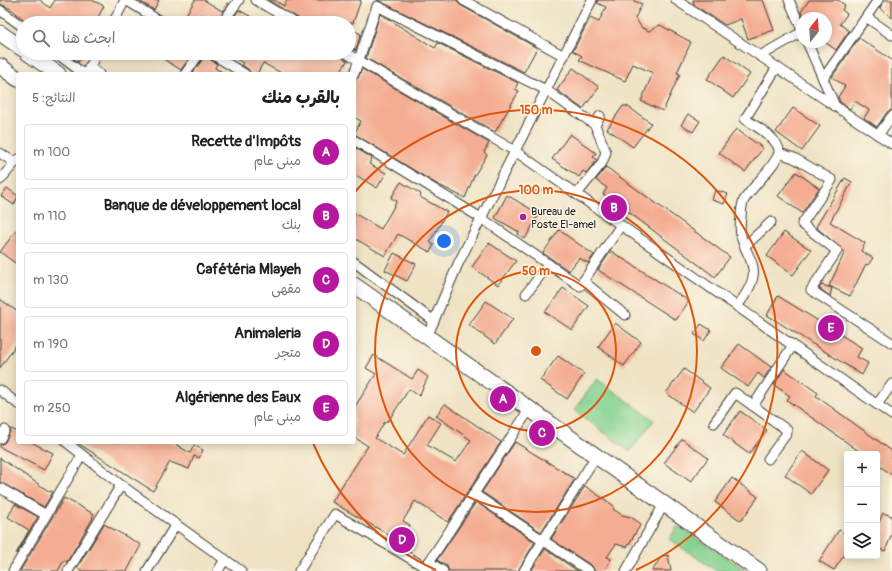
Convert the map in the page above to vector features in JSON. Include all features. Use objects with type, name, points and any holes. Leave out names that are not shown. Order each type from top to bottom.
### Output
[{"type":"main road","points":[[0,33],[16,44]]},
{"type":"main road","points":[[38,60],[55,72]]},
{"type":"main road","points":[[0,66],[16,77]]},
{"type":"main road","points":[[356,286],[757,570]]},
{"type":"street","points":[[117,16],[126,0],[152,16]]},
{"type":"street","points":[[227,16],[239,0]]},
{"type":"street","points":[[256,0],[283,16]]},
{"type":"street","points":[[463,0],[564,56]]},
{"type":"street","points":[[427,337],[458,264],[592,0]]},
{"type":"street","points":[[676,0],[892,144]]},
{"type":"street","points":[[789,0],[796,17]]},
{"type":"street","points":[[823,79],[878,0]]},
{"type":"street","points":[[355,72],[359,61],[373,3],[546,90],[595,125],[606,152],[602,162],[577,194]]},
{"type":"street","points":[[0,10],[16,22]]},
{"type":"street","points":[[866,17],[892,35]]},
{"type":"street","points":[[760,56],[796,35]]},
{"type":"street","points":[[810,48],[834,106]]},
{"type":"street","points":[[356,59],[515,151],[892,414]]},
{"type":"street","points":[[67,60],[86,72],[93,60]]},
{"type":"street","points":[[187,72],[195,60]]},
{"type":"street","points":[[222,60],[242,72]]},
{"type":"street","points":[[737,306],[753,282],[754,272],[740,236],[743,202],[774,161],[779,152],[777,145],[768,135],[745,119],[777,68]]},
{"type":"street","points":[[595,125],[600,116]]},
{"type":"street","points":[[878,135],[892,116]]},
{"type":"street","points":[[356,141],[481,218],[580,286],[621,225]]},
{"type":"street","points":[[779,152],[794,158],[832,180],[802,224],[837,251],[811,290],[892,343]]},
{"type":"street","points":[[0,153],[16,161],[0,180]]},
{"type":"street","points":[[745,246],[771,222]]},
{"type":"street","points":[[356,263],[434,321]]},
{"type":"street","points":[[526,294],[549,264]]},
{"type":"street","points":[[583,281],[625,315]]},
{"type":"street","points":[[753,406],[793,344]]},
{"type":"street","points":[[878,403],[892,384]]},
{"type":"street","points":[[0,390],[16,402]]},
{"type":"street","points":[[714,423],[735,393],[787,431],[768,459]]},
{"type":"street","points":[[428,567],[529,410]]},
{"type":"street","points":[[0,439],[5,430]]},
{"type":"street","points":[[68,444],[121,485],[241,571]]},
{"type":"street","points":[[13,571],[82,455]]},
{"type":"street","points":[[524,571],[596,456]]},
{"type":"street","points":[[68,571],[121,485]]},
{"type":"street","points":[[0,488],[46,515]]},
{"type":"street","points":[[474,494],[589,571]]},
{"type":"street","points":[[626,571],[664,504]]},
{"type":"street","points":[[299,571],[335,514],[428,567],[442,571]]},
{"type":"street","points":[[147,571],[176,524]]},
{"type":"street","points":[[218,571],[225,559]]},
{"type":"green space","points":[[597,379],[654,420],[630,452],[574,410]]},
{"type":"green space","points":[[678,526],[746,571],[717,571],[669,539]]},
{"type":"building","points":[[0,0],[40,0],[50,8],[55,0],[92,0],[104,6],[99,16],[20,16],[11,9],[0,4]]},
{"type":"building","points":[[143,0],[159,0],[154,10],[141,2]]},
{"type":"building","points":[[195,0],[204,0],[222,11],[227,3],[229,4],[221,16],[204,16],[201,14],[200,16],[185,16]]},
{"type":"building","points":[[268,0],[273,0],[284,6],[287,0],[361,0],[355,16],[295,16]]},
{"type":"building","points":[[377,0],[457,0],[460,5],[537,48],[524,72]]},
{"type":"building","points":[[598,0],[632,0],[642,4],[635,18],[642,28],[649,31],[660,25],[691,42],[677,73],[680,74],[663,111],[641,101],[653,73],[633,64],[625,81],[579,60],[582,56],[573,51],[590,18],[599,22],[606,7],[597,3]]},
{"type":"building","points":[[693,0],[763,0],[774,30],[748,39],[741,19],[725,25],[694,5]]},
{"type":"building","points":[[809,0],[838,0],[845,5],[842,10],[847,14],[840,24],[849,31],[836,50],[832,47],[832,12],[801,12]]},
{"type":"building","points":[[884,0],[892,0],[892,18],[880,8]]},
{"type":"building","points":[[239,10],[250,16],[234,16]]},
{"type":"building","points":[[380,14],[435,48],[438,43],[518,83],[515,89],[519,91],[495,132],[366,58]]},
{"type":"building","points":[[356,32],[361,34],[356,48]]},
{"type":"building","points":[[859,38],[892,60],[892,110],[887,112],[877,127],[864,118],[869,110],[855,101],[850,109],[840,102],[838,97],[845,86],[832,77]]},
{"type":"building","points":[[724,55],[750,74],[733,98],[707,79]]},
{"type":"building","points":[[165,60],[188,60],[181,70]]},
{"type":"building","points":[[202,60],[211,60],[217,64],[215,68],[222,72],[193,72]]},
{"type":"building","points":[[238,60],[347,61],[340,72],[279,72],[263,63],[258,72],[250,72],[242,65],[243,63]]},
{"type":"building","points":[[573,68],[599,87],[583,109],[557,90]]},
{"type":"building","points":[[362,69],[489,143],[484,152],[487,155],[474,176],[465,198],[435,183],[356,135],[356,130],[361,121],[356,118],[356,79],[358,78]]},
{"type":"building","points":[[623,106],[627,106],[651,123],[633,147],[607,129]]},
{"type":"building","points":[[793,108],[820,126],[802,151],[776,132]]},
{"type":"building","points":[[688,114],[700,121],[693,132],[681,125]]},
{"type":"building","points":[[736,129],[763,148],[745,172],[719,153]]},
{"type":"building","points":[[570,134],[596,153],[593,157],[597,160],[586,173],[583,171],[579,177],[552,159]]},
{"type":"building","points":[[356,148],[372,158],[369,164],[386,173],[377,188],[356,175]]},
{"type":"building","points":[[606,167],[730,257],[715,277],[626,210],[623,214],[614,208],[617,204],[603,194],[607,188],[596,180]]},
{"type":"building","points":[[796,172],[819,188],[802,213],[778,196]]},
{"type":"building","points":[[845,178],[852,182],[830,222],[865,243],[861,251],[873,258],[868,265],[866,264],[850,296],[829,286],[845,252],[816,227]]},
{"type":"building","points":[[401,182],[421,194],[420,197],[447,212],[430,242],[434,245],[430,252],[398,234],[385,256],[356,239],[356,214],[381,229],[397,201],[391,198]]},
{"type":"building","points":[[7,188],[16,195],[14,205],[1,196]]},
{"type":"building","points":[[715,190],[728,194],[724,204],[712,200]]},
{"type":"building","points":[[507,195],[539,214],[525,239],[518,234],[519,232],[495,218]]},
{"type":"building","points":[[559,230],[594,255],[588,263],[579,258],[569,271],[543,253]]},
{"type":"building","points":[[16,231],[16,264],[0,252]]},
{"type":"building","points":[[784,232],[811,250],[793,275],[767,256]]},
{"type":"building","points":[[489,243],[516,261],[498,285],[472,267]]},
{"type":"building","points":[[611,251],[689,301],[676,320],[598,270]]},
{"type":"building","points":[[394,253],[416,264],[407,281],[385,270]]},
{"type":"building","points":[[822,285],[832,288],[830,296],[819,288]]},
{"type":"building","points":[[563,288],[589,306],[572,330],[545,312]]},
{"type":"building","points":[[778,296],[862,348],[857,357],[868,363],[862,375],[767,315]]},
{"type":"building","points":[[0,299],[16,311],[16,345],[0,368]]},
{"type":"building","points":[[486,301],[513,319],[495,344],[469,325]]},
{"type":"building","points":[[615,323],[641,342],[624,366],[598,347]]},
{"type":"building","points":[[701,324],[711,330],[704,341],[694,334]]},
{"type":"building","points":[[739,344],[771,367],[764,378],[758,373],[748,387],[721,368]]},
{"type":"building","points":[[374,355],[412,379],[418,370],[428,377],[419,396],[409,389],[389,420],[384,423],[375,438],[403,455],[428,415],[441,423],[427,445],[456,462],[471,440],[436,416],[445,404],[501,442],[448,522],[415,501],[403,521],[410,525],[401,542],[332,502],[368,446],[356,438],[356,405],[376,374],[366,368]]},
{"type":"building","points":[[558,356],[584,374],[567,399],[540,380]]},
{"type":"building","points":[[684,369],[710,388],[693,412],[666,393]]},
{"type":"building","points":[[784,369],[818,393],[816,396],[892,451],[892,475],[880,466],[880,451],[859,451],[787,400],[790,396],[774,385]]},
{"type":"building","points":[[740,411],[767,430],[749,454],[723,435]]},
{"type":"building","points":[[11,429],[16,431],[16,444],[35,444],[53,453],[44,470],[0,447],[0,445],[5,442]]},
{"type":"building","points":[[682,439],[708,458],[691,482],[664,463]]},
{"type":"building","points":[[515,442],[575,479],[541,532],[482,492]]},
{"type":"building","points":[[79,444],[175,444],[190,453],[194,445],[203,450],[199,458],[194,456],[189,469],[170,462],[153,491]]},
{"type":"building","points":[[802,451],[828,470],[811,494],[785,475]]},
{"type":"building","points":[[0,458],[50,492],[53,492],[44,507],[0,482]]},
{"type":"building","points":[[732,478],[758,497],[741,521],[715,502]]},
{"type":"building","points":[[585,486],[614,506],[613,509],[622,515],[631,517],[641,524],[627,547],[616,544],[607,557],[611,559],[604,571],[595,571],[592,566],[551,539]]},
{"type":"building","points":[[64,498],[94,514],[67,562],[64,560],[58,571],[20,571]]},
{"type":"building","points":[[476,502],[535,542],[518,571],[449,571],[447,566],[437,560]]},
{"type":"building","points":[[15,504],[38,517],[16,554],[29,530],[8,517]]},
{"type":"building","points":[[883,513],[892,516],[892,534],[885,551],[880,549],[880,520]]},
{"type":"building","points":[[104,524],[141,545],[127,571],[83,571],[77,568]]},
{"type":"building","points":[[839,530],[844,533],[844,555],[834,570],[819,561]]},
{"type":"building","points":[[545,549],[578,571],[531,571]]},
{"type":"building","points":[[668,555],[671,571],[652,571],[662,556]]},
{"type":"place","name":"Banque de développement local","points":[[614,208]]},
{"type":"place","name":"Bureau de Poste El-amel","points":[[523,217]]},
{"type":"place","name":"Algérienne des Eaux","points":[[831,328]]},
{"type":"place","name":"Recette d'Impôts","points":[[503,399]]},
{"type":"place","name":"Cafétéria Mlayeh","points":[[542,433]]},
{"type":"place","name":"Animaleria","points":[[402,540]]}]
